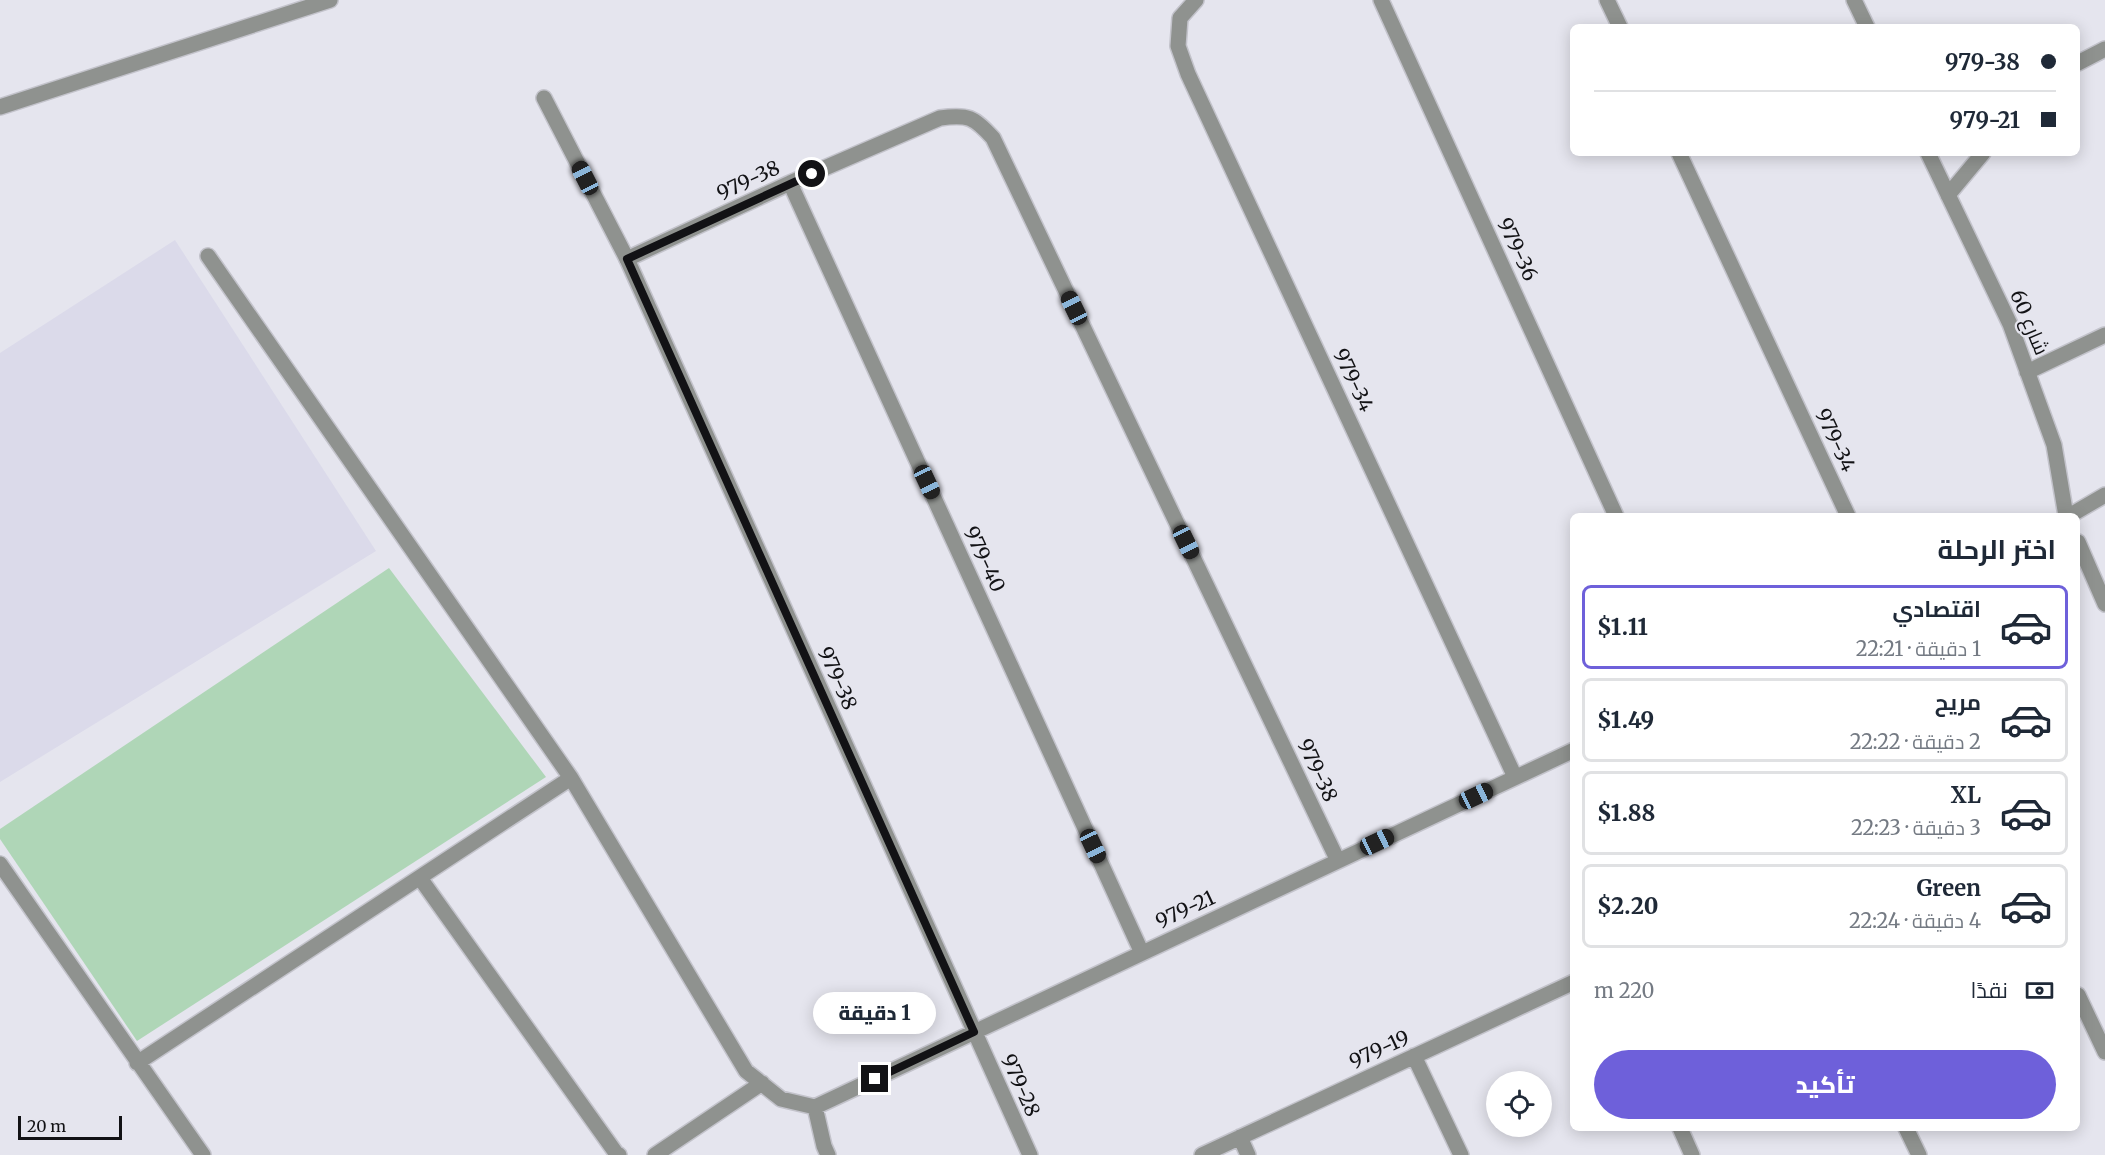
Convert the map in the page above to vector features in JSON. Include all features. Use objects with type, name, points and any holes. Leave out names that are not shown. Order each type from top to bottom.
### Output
[{"type":"street","points":[[0,107],[330,0]]},
{"type":"street","name":"979-34","points":[[1196,0],[1180,18],[1178,46],[1188,74],[1515,777]]},
{"type":"street","name":"979-36","points":[[1381,0],[1615,513]]},
{"type":"street","points":[[1607,0],[1619,24]]},
{"type":"street","points":[[1854,0],[1866,24]]},
{"type":"street","points":[[2080,62],[2105,49]]},
{"type":"street","points":[[544,98],[627,259]]},
{"type":"street","name":"979-38","points":[[974,1032],[627,259],[790,183],[940,118],[962,115],[978,121],[993,138],[1338,861]]},
{"type":"street","name":"979-34","points":[[1680,156],[1847,513]]},
{"type":"street","name":"شارع 60","points":[[1929,156],[2010,324],[2054,445],[2067,513]]},
{"type":"street","points":[[1948,195],[1980,156]]},
{"type":"street","name":"979-40","points":[[790,183],[1142,953]]},
{"type":"street","points":[[208,256],[571,778],[746,1071],[782,1099],[815,1107],[828,1155]]},
{"type":"street","points":[[2027,372],[2105,335]]},
{"type":"street","points":[[2073,513],[2105,495]]},
{"type":"street","points":[[2080,547],[2105,604]]},
{"type":"street","name":"979-21","points":[[815,1107],[1570,752]]},
{"type":"street","points":[[137,1063],[571,778]]},
{"type":"street","points":[[0,864],[203,1155]]},
{"type":"street","points":[[420,878],[615,1153],[619,1155]]},
{"type":"street","name":"979-19","points":[[1202,1155],[1570,984]]},
{"type":"street","points":[[2080,999],[2105,1052]]},
{"type":"street","name":"979-28","points":[[974,1032],[1030,1155]]},
{"type":"street","points":[[1414,1056],[1461,1155]]},
{"type":"street","points":[[655,1155],[762,1083]]},
{"type":"street","points":[[1681,1131],[1692,1155]]},
{"type":"street","points":[[1908,1131],[1920,1155]]},
{"type":"street","points":[[1240,1137],[1248,1155]]},
{"type":"shaded area","points":[[175,240],[376,551],[0,782],[0,353]]},
{"type":"green space","points":[[389,568],[546,777],[137,1041],[0,839],[0,829]]},
{"type":"route","points":[[812,174],[627,259],[974,1032],[875,1079]]}]
